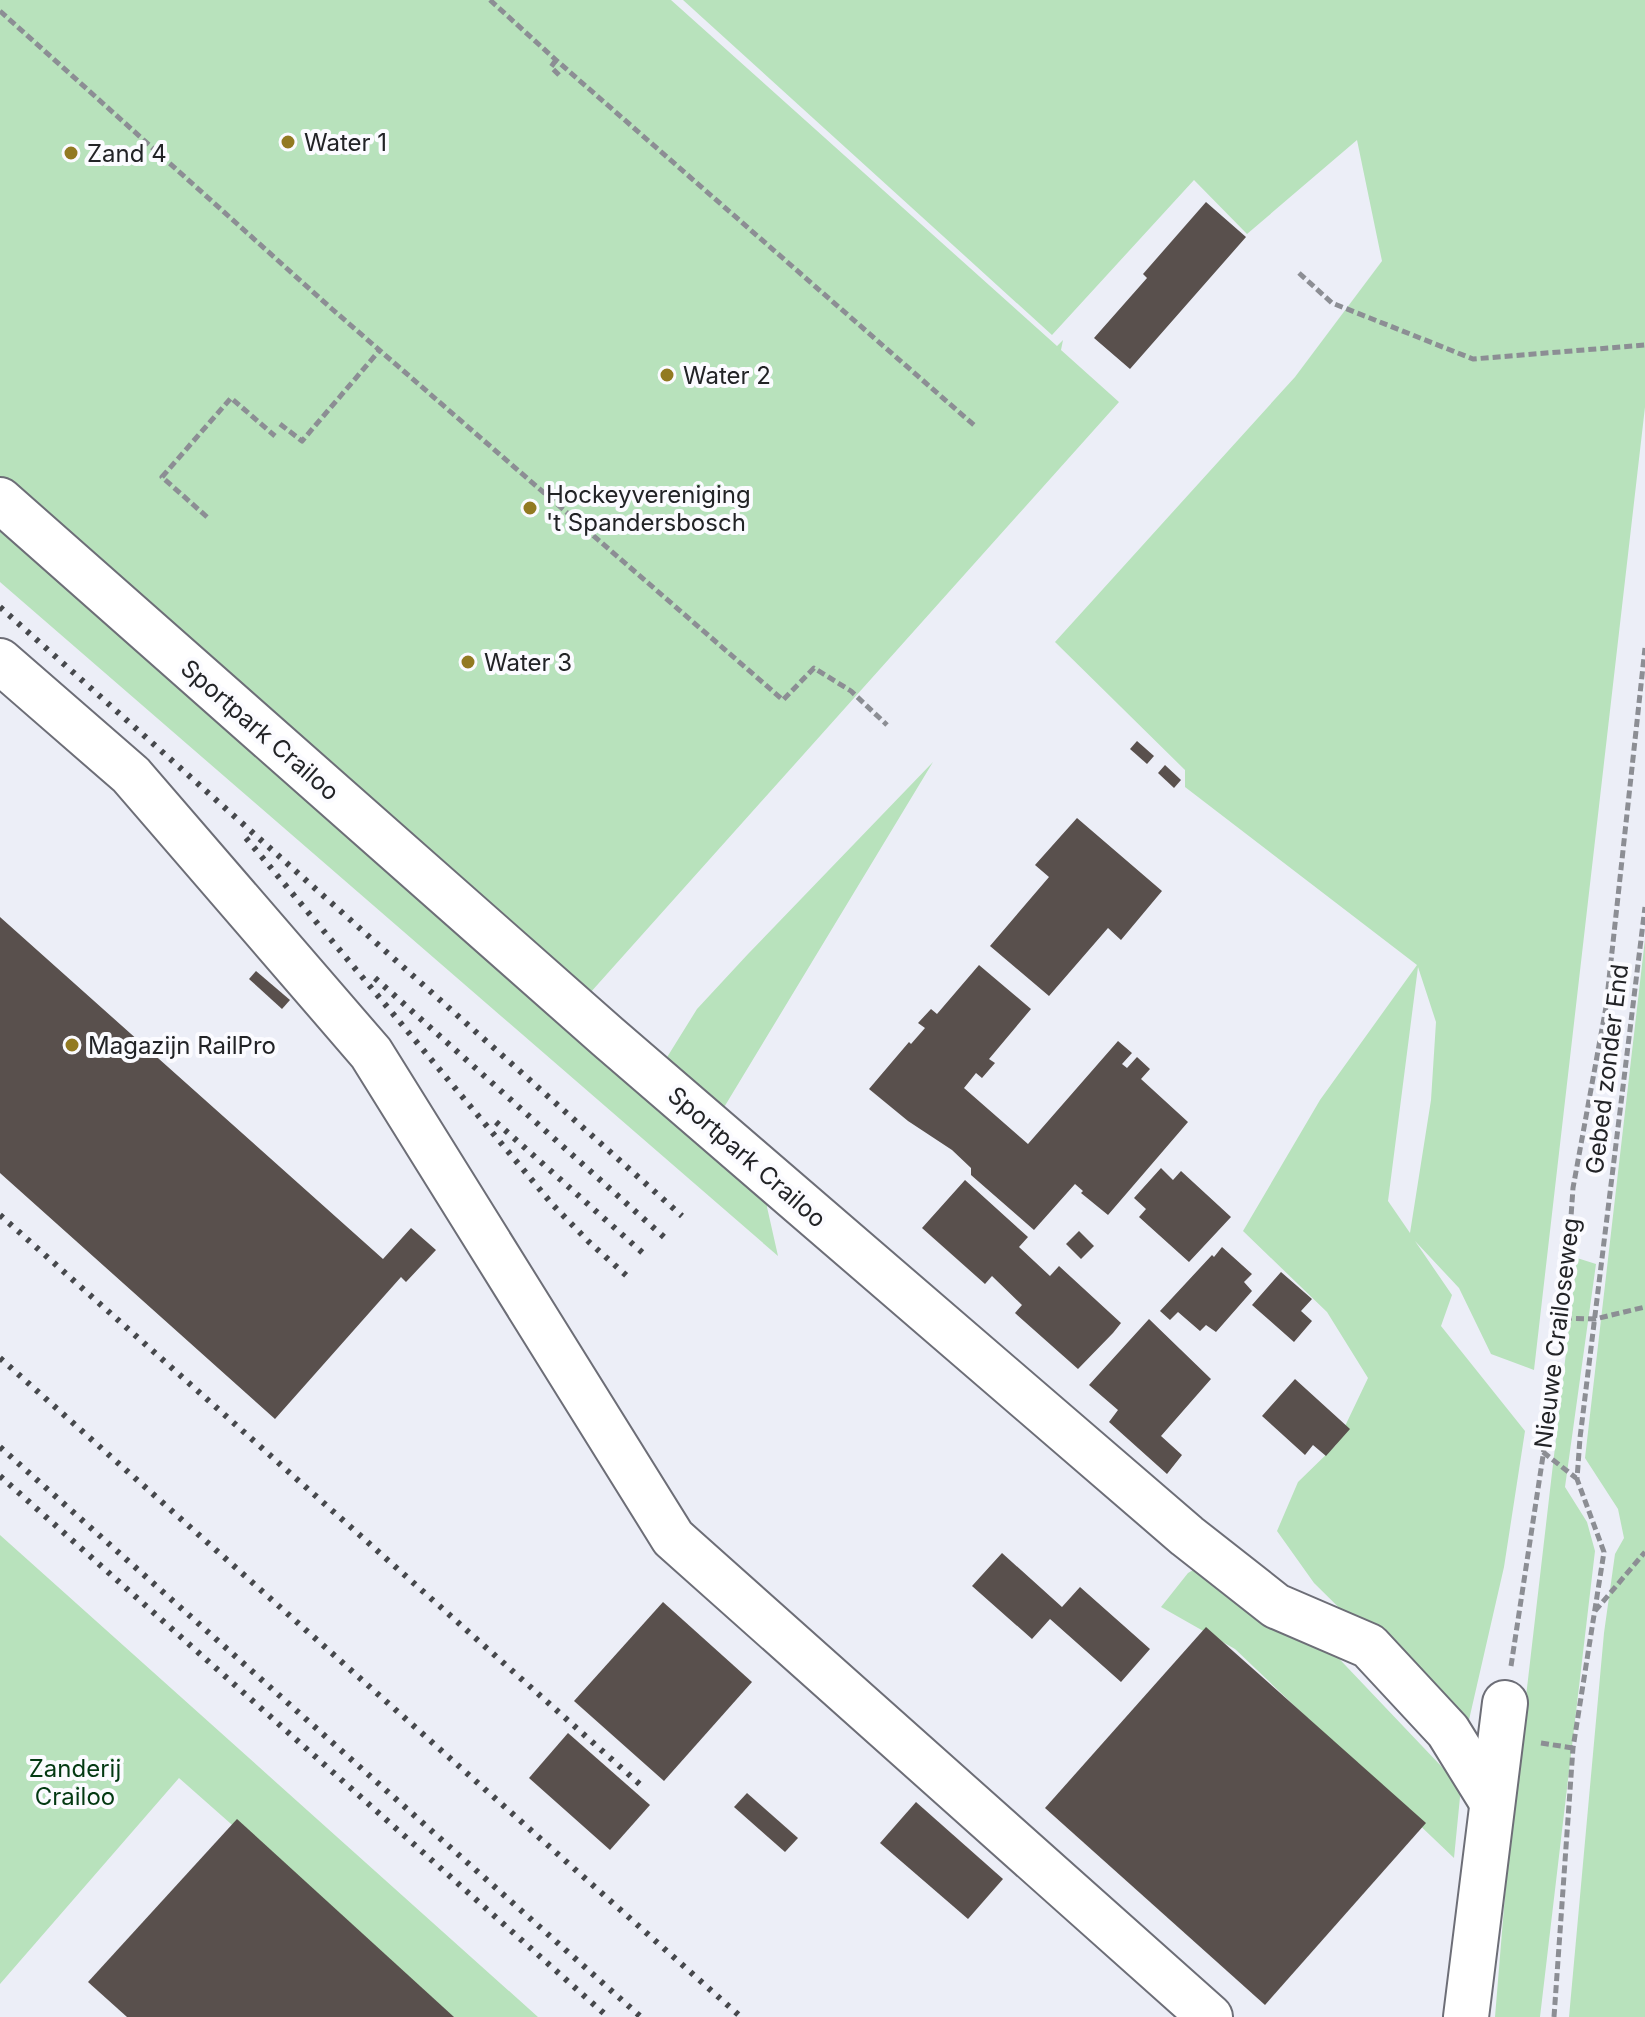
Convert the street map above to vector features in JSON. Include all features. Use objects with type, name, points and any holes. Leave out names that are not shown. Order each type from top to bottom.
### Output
[{"type":"street","name":"Sportpark Crailoo","points":[[0,500],[608,1037],[1187,1536],[1276,1606],[1369,1646],[1448,1731],[1492,1802]]},
{"type":"street","points":[[0,661],[131,775],[371,1053],[673,1538],[1210,2017]]},
{"type":"street","points":[[1466,2017],[1505,1703]]},
{"type":"path","points":[[490,0],[975,426]]},
{"type":"path","points":[[0,11],[379,351],[783,700],[814,668],[851,691],[887,725]]},
{"type":"path","points":[[556,60],[551,67],[561,77]]},
{"type":"path","points":[[1299,273],[1332,303],[1473,359],[1645,345]]},
{"type":"path","points":[[280,424],[302,441],[379,351]]},
{"type":"path","points":[[207,517],[162,477],[231,398],[275,436]]},
{"type":"path","name":"Nieuwe Crailoseweg","points":[[1505,1703],[1564,1318],[1573,1188],[1606,1007],[1645,648]]},
{"type":"path","name":"Gebed zonder End","points":[[1554,2017],[1573,1748],[1604,1552],[1577,1479],[1580,1438],[1645,907]]},
{"type":"path","points":[[1564,1318],[1595,1319],[1645,1307]]},
{"type":"path","points":[[1543,1452],[1577,1479]]},
{"type":"path","points":[[1594,1612],[1645,1552]]},
{"type":"green space","name":"Hockeyvereniging 't Spandersbosch","points":[[0,0],[671,0],[1057,346],[1063,340],[1061,350],[1119,402],[590,993],[0,477]]},
{"type":"green space","points":[[683,0],[1645,0],[1645,407],[1534,1370],[1491,1354],[1459,1288],[1415,1241],[1452,1295],[1441,1326],[1525,1431],[1504,1567],[1466,1733],[1314,1583],[1277,1531],[1298,1482],[1336,1445],[1368,1378],[1327,1312],[1243,1231],[1320,1100],[1417,965],[1185,787],[1185,770],[1055,642],[1295,377],[1382,261],[1357,140],[1247,234],[1194,180],[1052,335]],"holes":[[[1418,967],[1436,1022],[1431,1100],[1410,1233],[1388,1201]]]},
{"type":"green space","points":[[0,521],[656,1075],[697,1009],[933,762],[723,1109],[773,1176],[767,1207],[778,1256],[0,582]]},
{"type":"green space","points":[[1645,939],[1645,2017],[1569,2017],[1604,1633],[1615,1554],[1624,1538],[1618,1509],[1585,1458]]},
{"type":"green space","points":[[1577,1258],[1596,1264],[1565,1487],[1587,1522],[1595,1551],[1540,2017],[1495,2017],[1510,1834]]},
{"type":"green space","name":"Zanderij Crailoo","points":[[0,1535],[538,2017],[450,2017],[179,1778],[0,1984]]},
{"type":"green space","points":[[1219,1555],[1251,1566],[1461,1787],[1454,1858],[1235,1649],[1161,1607],[1188,1573]]},
{"type":"building","points":[[1206,202],[1246,237],[1130,369],[1094,338],[1147,278],[1143,274]]},
{"type":"building","points":[[1137,741],[1154,756],[1147,764],[1130,749]]},
{"type":"building","points":[[1165,765],[1181,780],[1174,788],[1158,773]]},
{"type":"building","points":[[1077,818],[1162,891],[1121,940],[1108,928],[1049,996],[990,946],[1049,877],[1035,865]]},
{"type":"building","name":"Magazijn RailPro","points":[[0,917],[383,1259],[411,1228],[436,1250],[406,1282],[401,1277],[275,1419],[0,1173]]},
{"type":"building","points":[[979,965],[1031,1009],[989,1059],[995,1063],[982,1078],[976,1073],[964,1088],[1028,1144],[1118,1041],[1132,1053],[1122,1064],[1127,1068],[1137,1057],[1150,1069],[1141,1079],[1188,1122],[1108,1215],[1081,1193],[1083,1191],[1075,1184],[1034,1230],[971,1175],[971,1168],[952,1150],[908,1121],[869,1089],[925,1028],[918,1023],[931,1009],[937,1014]]},
{"type":"building","points":[[256,971],[290,1000],[282,1009],[249,979]]},
{"type":"building","points":[[1161,1168],[1173,1180],[1181,1171],[1231,1217],[1189,1262],[1139,1217],[1146,1209],[1134,1198]]},
{"type":"building","points":[[965,1180],[1028,1237],[1019,1247],[1050,1276],[1059,1266],[1121,1323],[1078,1369],[1015,1313],[1022,1305],[992,1276],[985,1284],[922,1228]]},
{"type":"building","points":[[1079,1231],[1094,1246],[1081,1259],[1066,1244]]},
{"type":"building","points":[[1222,1247],[1252,1274],[1244,1282],[1252,1291],[1216,1332],[1206,1325],[1200,1331],[1178,1312],[1170,1320],[1160,1311]]},
{"type":"building","points":[[1281,1272],[1312,1299],[1301,1311],[1312,1321],[1294,1342],[1252,1305]]},
{"type":"building","points":[[1149,1319],[1211,1379],[1161,1436],[1182,1455],[1167,1474],[1109,1422],[1118,1410],[1089,1385]]},
{"type":"building","points":[[1295,1379],[1350,1429],[1326,1456],[1313,1445],[1305,1455],[1262,1416]]},
{"type":"building","points":[[1002,1553],[1062,1607],[1080,1587],[1150,1649],[1121,1682],[1050,1619],[1032,1639],[972,1586]]},
{"type":"building","points":[[663,1602],[752,1682],[664,1781],[574,1701]]},
{"type":"building","points":[[1206,1627],[1426,1823],[1265,2005],[1045,1808]]},
{"type":"building","points":[[568,1733],[650,1805],[610,1850],[529,1778]]},
{"type":"building","points":[[747,1793],[798,1838],[785,1852],[734,1807]]},
{"type":"building","points":[[916,1802],[1003,1879],[968,1919],[880,1843]]},
{"type":"building","points":[[237,1819],[454,2017],[127,2017],[88,1982]]},
{"type":"railway","points":[[0,607],[682,1216]]},
{"type":"railway","points":[[246,838],[552,1204],[628,1277]]},
{"type":"railway","points":[[375,978],[665,1238]]},
{"type":"railway","points":[[496,1122],[645,1255]]},
{"type":"railway","points":[[0,1215],[644,1788]]},
{"type":"railway","points":[[0,1358],[741,2017]]},
{"type":"railway","points":[[0,1447],[641,2017]]},
{"type":"railway","points":[[0,1476],[608,2017]]},
{"type":"place","name":"Water 1","points":[[288,142]]},
{"type":"place","name":"Zand 4","points":[[71,153]]},
{"type":"place","name":"Water 2","points":[[667,375]]},
{"type":"place","name":"Hockeyvereniging 't Spandersbosch","points":[[530,508]]},
{"type":"place","name":"Water 3","points":[[468,662]]},
{"type":"place","name":"Magazijn RailPro","points":[[72,1045]]}]
